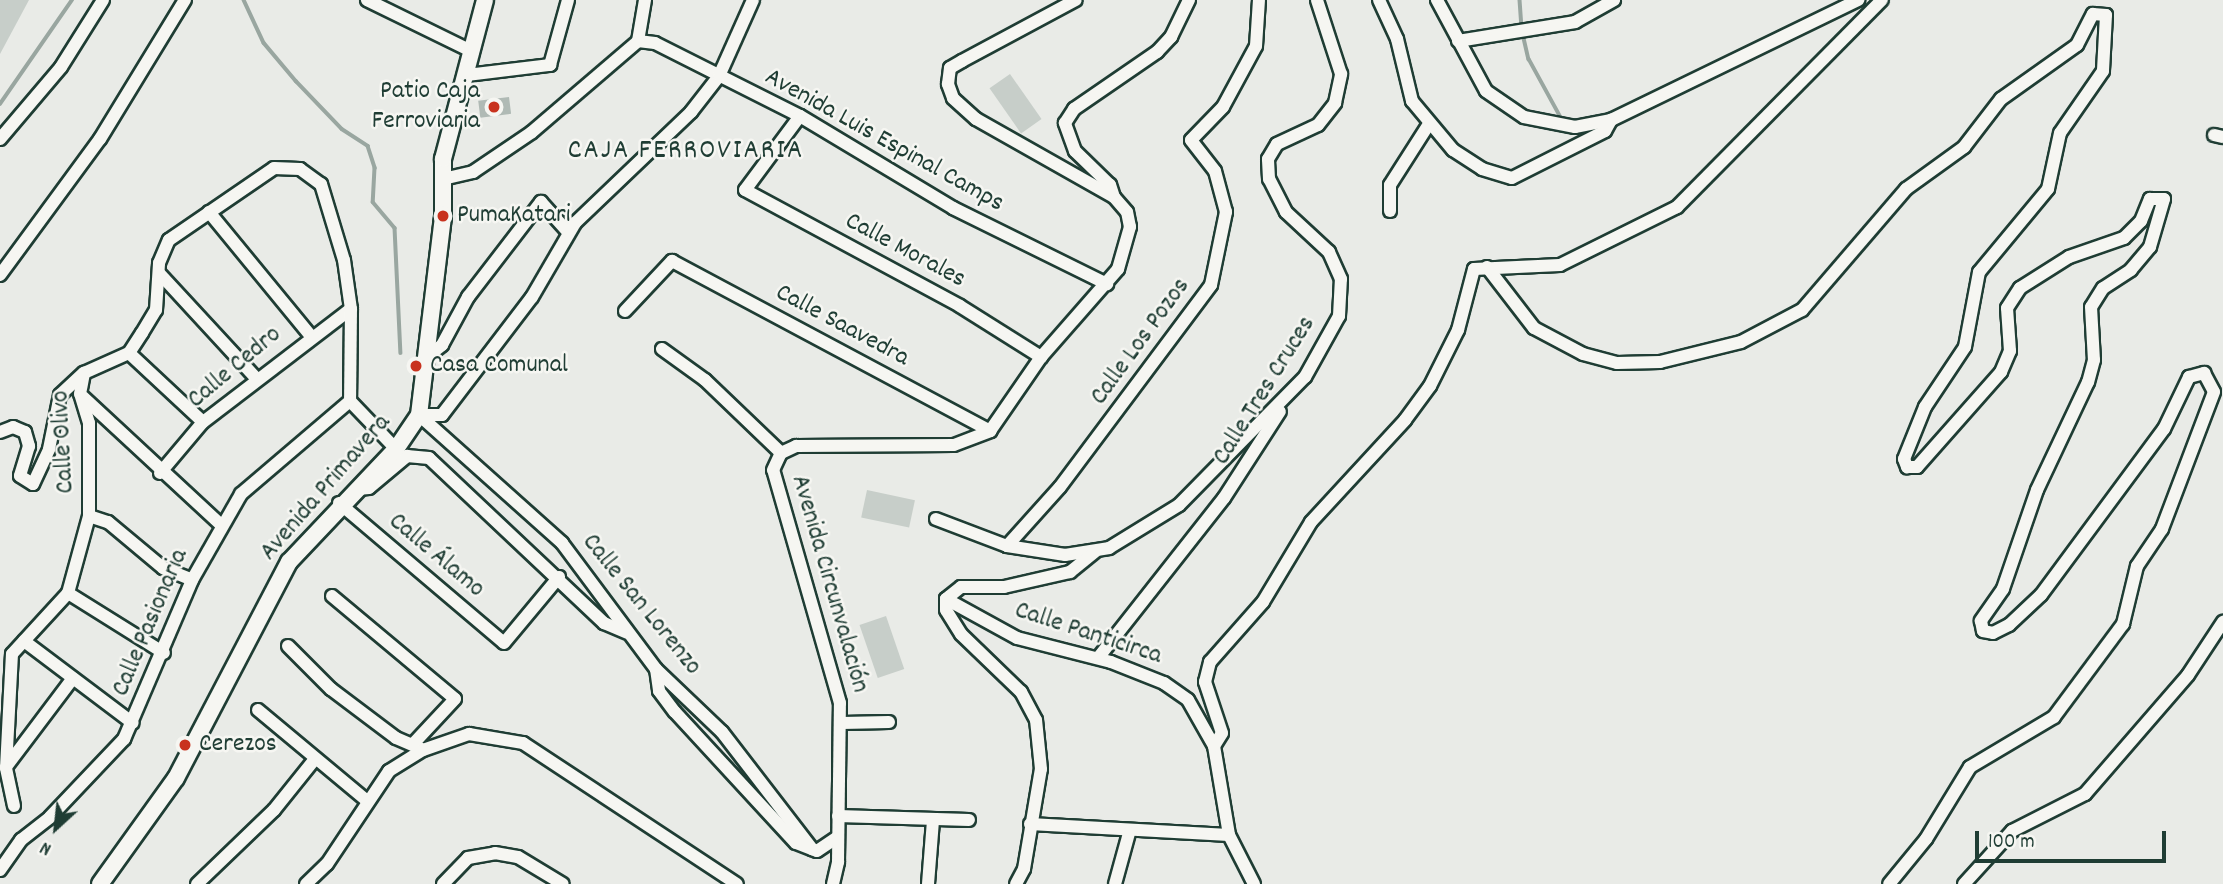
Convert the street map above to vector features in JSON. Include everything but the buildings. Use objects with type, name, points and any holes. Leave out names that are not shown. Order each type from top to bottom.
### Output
[{"type":"main road","name":"Avenida Primavera","points":[[100,884],[176,778],[274,584],[339,503],[396,449],[419,415],[428,356],[443,179],[485,0]]},
{"type":"street","points":[[0,139],[61,67],[103,0]]},
{"type":"street","points":[[0,275],[100,139],[186,0]]},
{"type":"street","points":[[367,0],[473,52]]},
{"type":"street","points":[[467,75],[550,65],[568,0]]},
{"type":"street","points":[[443,179],[473,172],[532,132],[638,41],[645,0]]},
{"type":"street","points":[[419,415],[442,415],[474,379],[532,297],[568,232],[615,181],[636,169],[675,131],[719,76],[753,0]]},
{"type":"street","points":[[990,431],[1041,357],[1107,284],[1124,257],[1130,227],[1127,212],[1114,197],[976,119],[953,97],[947,73],[962,61],[1076,0]]},
{"type":"street","points":[[1114,197],[1110,185],[1076,151],[1065,122],[1074,109],[1157,52],[1178,26],[1189,0]]},
{"type":"street","name":"Calle Los Pozos","points":[[1007,546],[1116,414],[1211,285],[1226,212],[1215,172],[1191,140],[1223,107],[1246,67],[1256,46],[1259,0]]},
{"type":"street","name":"Calle Tres Cruces","points":[[1098,658],[1224,498],[1283,403],[1324,349],[1342,304],[1341,279],[1329,252],[1286,212],[1269,179],[1272,150],[1318,125],[1340,88],[1337,56],[1317,0]]},
{"type":"street","points":[[1379,0],[1398,39],[1412,101],[1453,150],[1482,169],[1512,178],[1605,131],[1611,120]]},
{"type":"street","points":[[1437,0],[1486,91],[1524,117],[1566,127],[1611,120],[1858,0]]},
{"type":"street","points":[[1458,41],[1575,22],[1614,0]]},
{"type":"street","points":[[1214,746],[1222,733],[1205,682],[1210,662],[1263,602],[1311,522],[1418,403],[1450,349],[1471,273],[1487,267],[1521,271],[1560,265],[1677,207],[1882,0]]},
{"type":"street","points":[[1487,267],[1534,327],[1583,354],[1617,362],[1660,362],[1741,342],[1802,310],[1906,189],[1964,148],[2001,99],[2077,45],[2092,17],[2095,0]]},
{"type":"street","points":[[1889,884],[1926,839],[1970,767],[2054,717],[2123,624],[2137,566],[2162,529],[2214,392],[2204,373],[2189,377],[2164,429],[2082,532],[2041,595],[2009,625],[1993,634],[1983,631],[1982,618],[2003,589],[2038,490],[2088,382],[2094,360],[2091,307],[2103,288],[2131,270],[2150,247],[2164,199],[2150,199],[2141,221],[2124,238],[2070,257],[2020,288],[2007,308],[2010,351],[2001,372],[1917,467],[1907,467],[1904,459],[1925,407],[1965,347],[1979,272],[2048,190],[2060,133],[2103,71],[2107,18],[2099,12],[2092,17]]},
{"type":"street","name":"Avenida Luis Espinal Camps","points":[[638,41],[655,43],[800,116],[953,208],[1107,284]]},
{"type":"street","name":"Calle Morales","points":[[800,116],[745,190],[960,306],[1041,357]]},
{"type":"street","points":[[1390,211],[1390,185],[1429,124]]},
{"type":"street","points":[[203,422],[129,353],[156,310],[160,274],[169,240],[262,173],[287,166],[313,176],[324,197],[351,309],[350,401],[396,449]]},
{"type":"street","points":[[428,356],[442,345],[468,297],[541,202],[568,232]]},
{"type":"street","points":[[209,212],[310,335]]},
{"type":"street","name":"Calle Saavedra","points":[[625,311],[672,261],[990,431]]},
{"type":"street","points":[[160,274],[256,378]]},
{"type":"street","name":"Calle Cedro","points":[[160,473],[203,422],[310,335],[351,309]]},
{"type":"street","points":[[662,349],[705,380],[781,453]]},
{"type":"street","name":"Calle Olivo","points":[[14,806],[6,768],[7,674],[12,654],[68,593],[89,516],[89,423],[80,394],[84,373],[129,353]]},
{"type":"street","points":[[0,432],[13,427],[25,432],[29,446],[20,476],[33,484],[49,449],[60,394],[84,373]]},
{"type":"street","points":[[80,394],[160,473],[220,524]]},
{"type":"street","name":"Calle Pasionaria","points":[[0,870],[21,840],[100,766],[133,723],[192,580],[220,524],[256,477],[350,401]]},
{"type":"street","points":[[1016,884],[1024,869],[1041,769],[1034,713],[1005,674],[961,634],[946,610],[946,599],[961,587],[1004,587],[1070,572],[1096,552],[1151,527],[1179,505],[1283,403]]},
{"type":"street","name":"Calle San Lorenzo","points":[[419,415],[562,543],[656,669],[722,732],[812,849]]},
{"type":"street","name":"Avenida Circunvalación","points":[[833,884],[838,837],[842,723],[836,684],[773,479],[781,453],[796,446],[954,445],[990,431]]},
{"type":"street","points":[[354,489],[369,488],[407,456],[429,458],[559,577],[604,623],[627,633]]},
{"type":"street","name":"Calle Álamo","points":[[339,503],[504,643],[559,577]]},
{"type":"street","points":[[89,516],[108,522],[163,568],[192,580]]},
{"type":"street","points":[[936,519],[1007,546],[1065,555],[1096,552]]},
{"type":"street","points":[[68,593],[164,653]]},
{"type":"street","points":[[306,884],[327,864],[366,800],[389,771],[418,747],[456,699],[332,596]]},
{"type":"street","name":"Calle Panticirca","points":[[946,599],[1017,638],[1098,658],[1164,683],[1188,700],[1214,746],[1229,835],[1254,884]]},
{"type":"street","points":[[1964,884],[2012,831],[2085,794],[2188,675],[2223,622]]},
{"type":"street","points":[[24,641],[133,723]]},
{"type":"street","points":[[288,646],[331,689],[396,738],[418,747],[470,734],[523,743],[737,884]]},
{"type":"street","points":[[656,669],[659,691],[675,712],[796,843],[812,849],[838,837]]},
{"type":"street","points":[[6,768],[73,678]]},
{"type":"street","points":[[258,710],[366,800]]},
{"type":"street","points":[[842,723],[889,722]]},
{"type":"street","points":[[197,884],[266,818],[315,759]]},
{"type":"street","points":[[838,816],[968,820]]},
{"type":"street","points":[[928,884],[933,820]]},
{"type":"street","points":[[1030,824],[1129,833],[1229,835]]},
{"type":"street","points":[[1115,884],[1129,833]]},
{"type":"street","points":[[443,884],[468,858],[495,853],[517,857],[563,884]]},
{"type":"shaded area","points":[[0,0],[29,0],[0,54]]},
{"type":"shaded area","points":[[1010,74],[1042,119],[1021,133],[990,88]]},
{"type":"shaded area","points":[[867,490],[915,500],[909,528],[861,517]]},
{"type":"shaded area","points":[[886,616],[904,669],[878,678],[860,625]]},
{"type":"waterway","points":[[0,104],[72,0]]},
{"type":"waterway","points":[[244,0],[264,43],[296,81],[342,129],[368,146],[375,168],[373,202],[395,228],[401,353]]},
{"type":"waterway","points":[[1520,0],[1522,27]]},
{"type":"waterway","points":[[1523,34],[1529,59],[1563,121]]},
{"type":"place","name":"Patio Caja Ferroviaria","points":[[494,107]]},
{"type":"place","name":"PumaKatari","points":[[443,216]]},
{"type":"place","name":"Casa Comunal","points":[[416,366]]},
{"type":"place","name":"Cerezos","points":[[185,745]]},
{"type":"district","name":"CAJA FERROVIARIA","points":[[686,152]]}]
